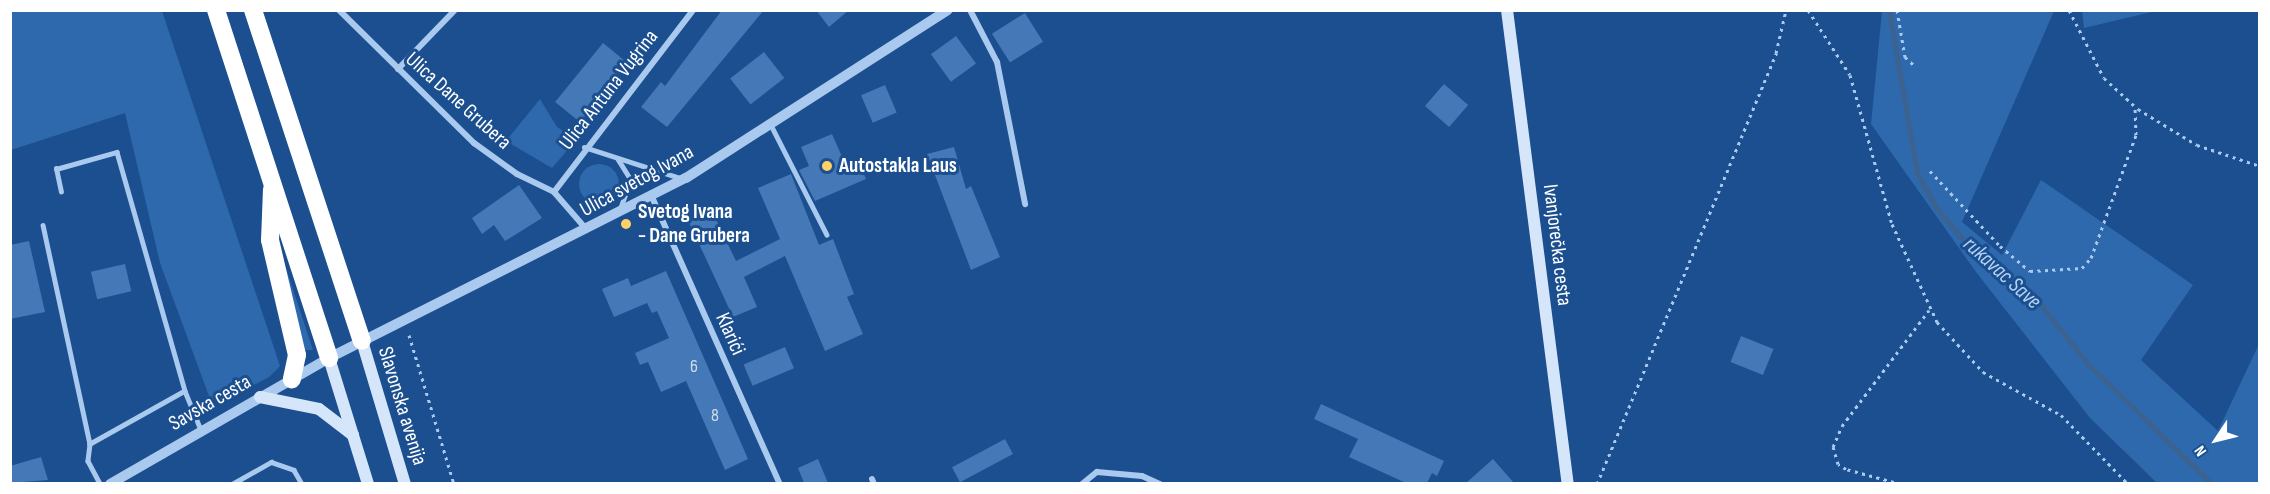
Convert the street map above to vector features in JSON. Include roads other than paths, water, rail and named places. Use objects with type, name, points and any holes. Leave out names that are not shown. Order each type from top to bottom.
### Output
[{"type":"highway","points":[[216,10],[329,358]]},
{"type":"highway","points":[[253,10],[362,341]]},
{"type":"highway","points":[[272,181],[270,240],[296,345],[292,379]]},
{"type":"main road","name":"Ivanjorečka cesta","points":[[1507,10],[1568,483]]},
{"type":"main road","name":"Slavonska avenija","points":[[362,341],[405,483]]},
{"type":"main road","points":[[329,358],[368,483]]},
{"type":"main road","points":[[260,397],[319,409],[353,435]]},
{"type":"street","name":"Ulica Dane Grubera","points":[[339,10],[474,143],[517,174],[554,192],[586,231]]},
{"type":"street","points":[[398,69],[455,10]]},
{"type":"street","name":"Ulica Antuna Vugrina","points":[[554,192],[584,147],[693,10]]},
{"type":"street","name":"Ulica svetog Ivana","points":[[329,358],[586,231],[686,178],[948,10]]},
{"type":"street","points":[[970,10],[997,62],[1025,204]]},
{"type":"street","name":"Klarići","points":[[652,197],[780,483]]},
{"type":"street","name":"Savska cesta","points":[[110,483],[329,358]]},
{"type":"street","points":[[1082,483],[1097,472],[1142,476],[1160,483]]},
{"type":"lane","points":[[771,125],[827,235]]},
{"type":"lane","points":[[584,147],[686,178]]},
{"type":"lane","points":[[61,192],[56,169],[117,152],[185,391],[201,430]]},
{"type":"lane","points":[[617,157],[631,180],[617,215]]},
{"type":"lane","points":[[43,225],[90,444],[88,461],[100,483]]},
{"type":"lane","points":[[90,444],[185,391]]},
{"type":"lane","points":[[232,483],[270,462],[294,470],[302,483]]},
{"type":"waterway","name":"rukavac Save","points":[[1889,10],[1917,173],[1937,209],[1976,254],[2032,294],[2088,364],[2212,484]]},
{"type":"place","name":"Autostakla Laus","points":[[827,166]]},
{"type":"place","name":"Svetog Ivana - Dane Grubera","points":[[626,224]]}]
